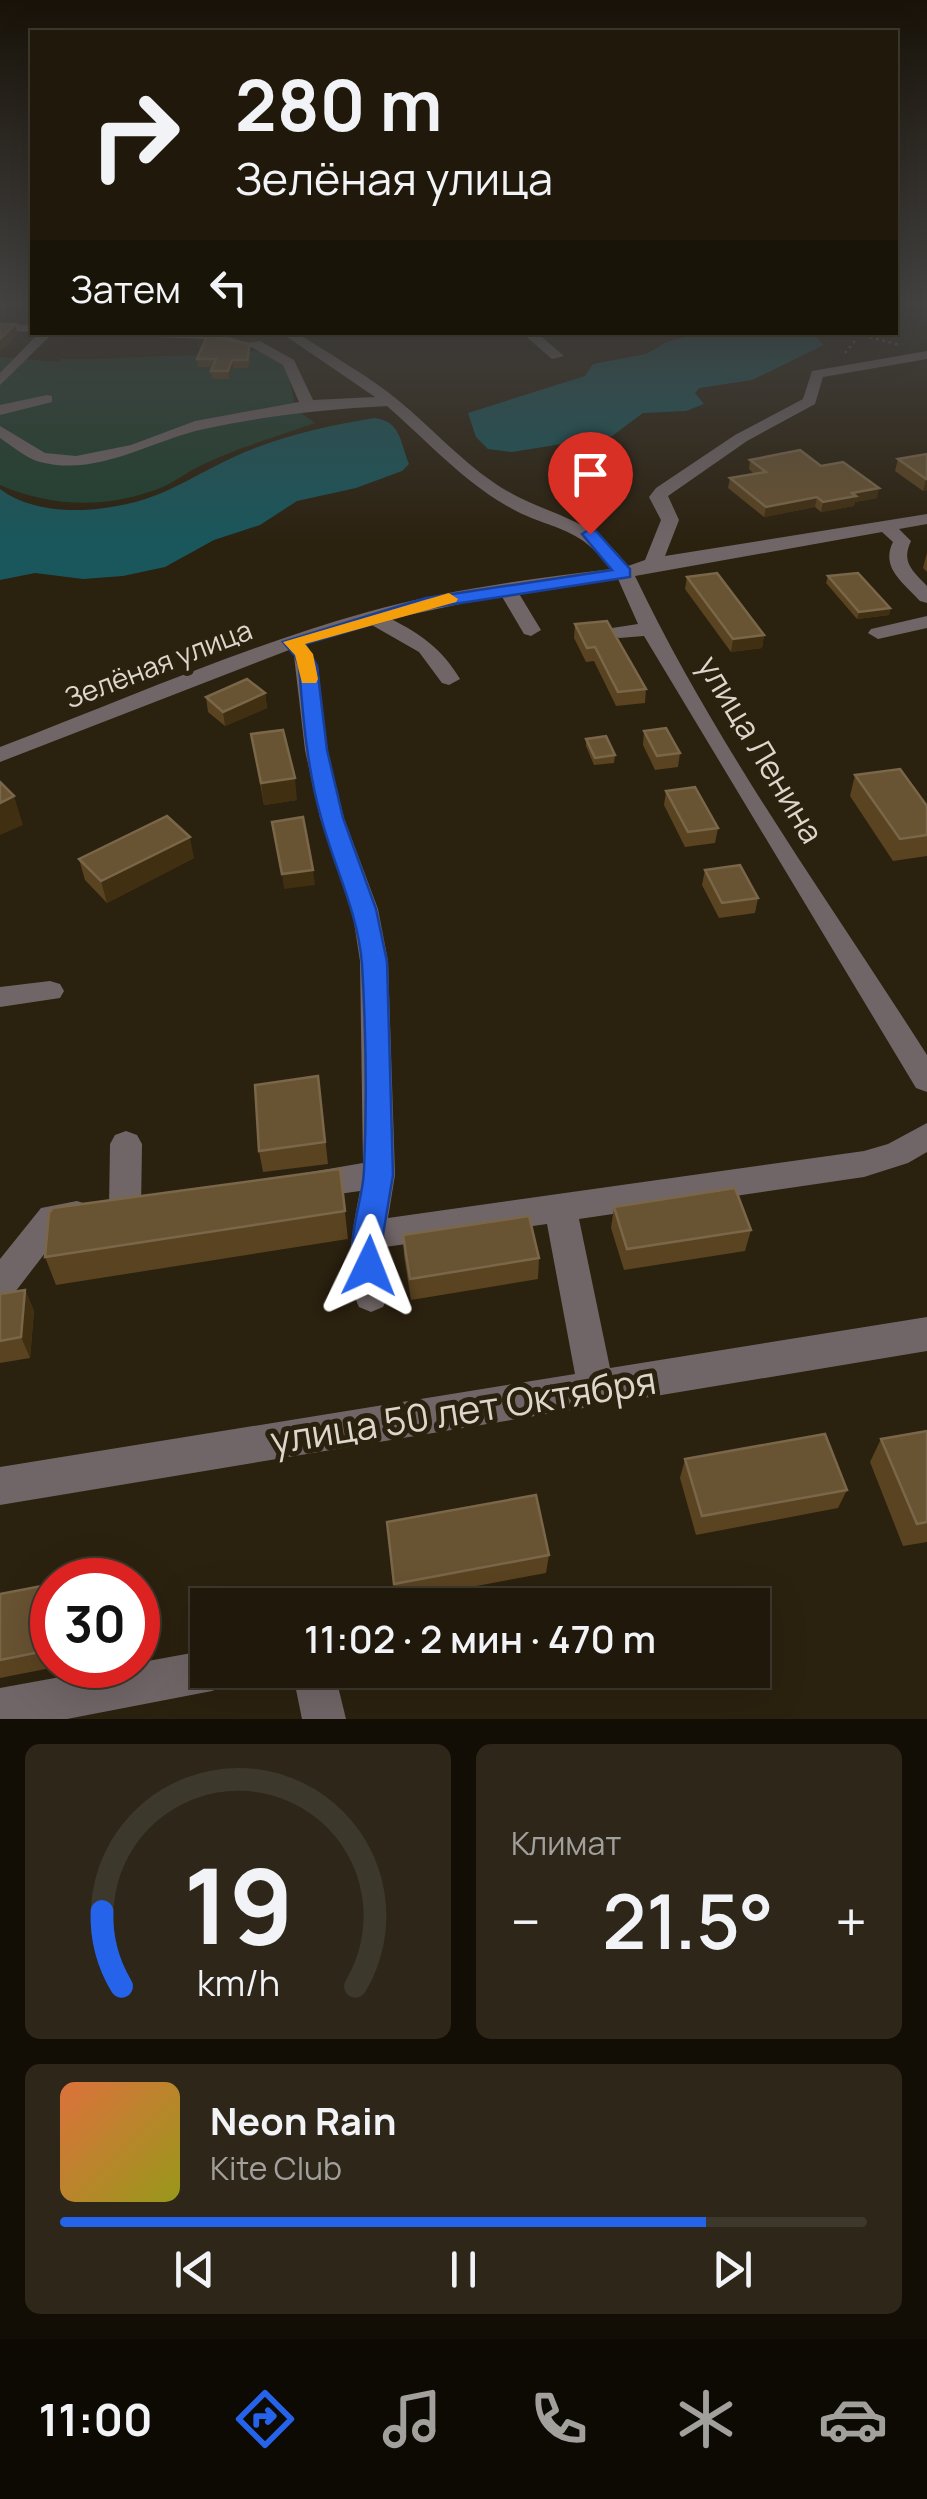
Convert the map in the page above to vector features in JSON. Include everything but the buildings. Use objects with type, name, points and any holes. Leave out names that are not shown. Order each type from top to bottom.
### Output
[{"type":"street","points":[[298,383],[308,405]]},
{"type":"street","name":"улица Ленина","points":[[363,383],[391,401],[504,497],[590,534],[624,573],[650,628],[927,1080]]},
{"type":"street","points":[[653,564],[670,520],[658,497],[662,492],[741,438],[802,407],[810,401],[815,383]]},
{"type":"street","points":[[0,410],[47,398]]},
{"type":"street","points":[[0,431],[41,457],[76,461],[135,450],[195,426],[308,405],[391,401]]},
{"type":"street","name":"Зелёная улица","points":[[0,755],[292,642],[372,618],[506,588],[624,573],[653,564],[927,519]]},
{"type":"street","points":[[887,526],[902,541],[896,554],[899,567],[927,597]]},
{"type":"street","points":[[506,588],[531,630]]},
{"type":"street","points":[[372,618],[428,646],[449,680]]},
{"type":"street","points":[[878,633],[927,622]]},
{"type":"street","points":[[619,632],[650,628]]},
{"type":"street","points":[[292,642],[304,654],[308,666],[316,750],[332,818],[364,909],[374,962],[379,1175],[368,1235],[371,1296]]},
{"type":"street","points":[[0,997],[50,991]]},
{"type":"street","points":[[368,1235],[864,1164],[897,1154],[927,1136]]},
{"type":"street","points":[[125,1208],[126,1144]]},
{"type":"street","points":[[282,1188],[379,1175]]},
{"type":"street","points":[[0,1286],[54,1218],[164,1203]]},
{"type":"street","points":[[560,1207],[595,1386]]},
{"type":"street","name":"улица 50 лет Октября","points":[[0,1486],[927,1334]]},
{"type":"street","points":[[0,1710],[190,1674]]},
{"type":"street","points":[[318,1688],[324,1719]]},
{"type":"green space","points":[[0,383],[290,383],[296,409],[315,423],[232,452],[165,486],[124,499],[61,501],[0,485]]},
{"type":"water","points":[[562,383],[731,383],[699,388],[695,393],[704,404],[686,411],[643,413],[612,436],[512,452],[488,449],[476,437],[468,413]]},
{"type":"water","points":[[374,418],[395,428],[409,464],[402,471],[356,488],[297,501],[260,525],[214,540],[165,567],[123,576],[83,579],[35,573],[0,580],[0,489],[37,506],[58,509],[125,504],[164,492],[270,443]]},
{"type":"slow traffic","points":[[309,679],[304,654],[292,642],[449,599]]},
{"type":"route","points":[[369,1266],[368,1235],[379,1175],[374,962],[364,909],[332,818],[316,750],[308,666],[304,654],[292,642],[426,603],[624,573],[590,534]]}]
